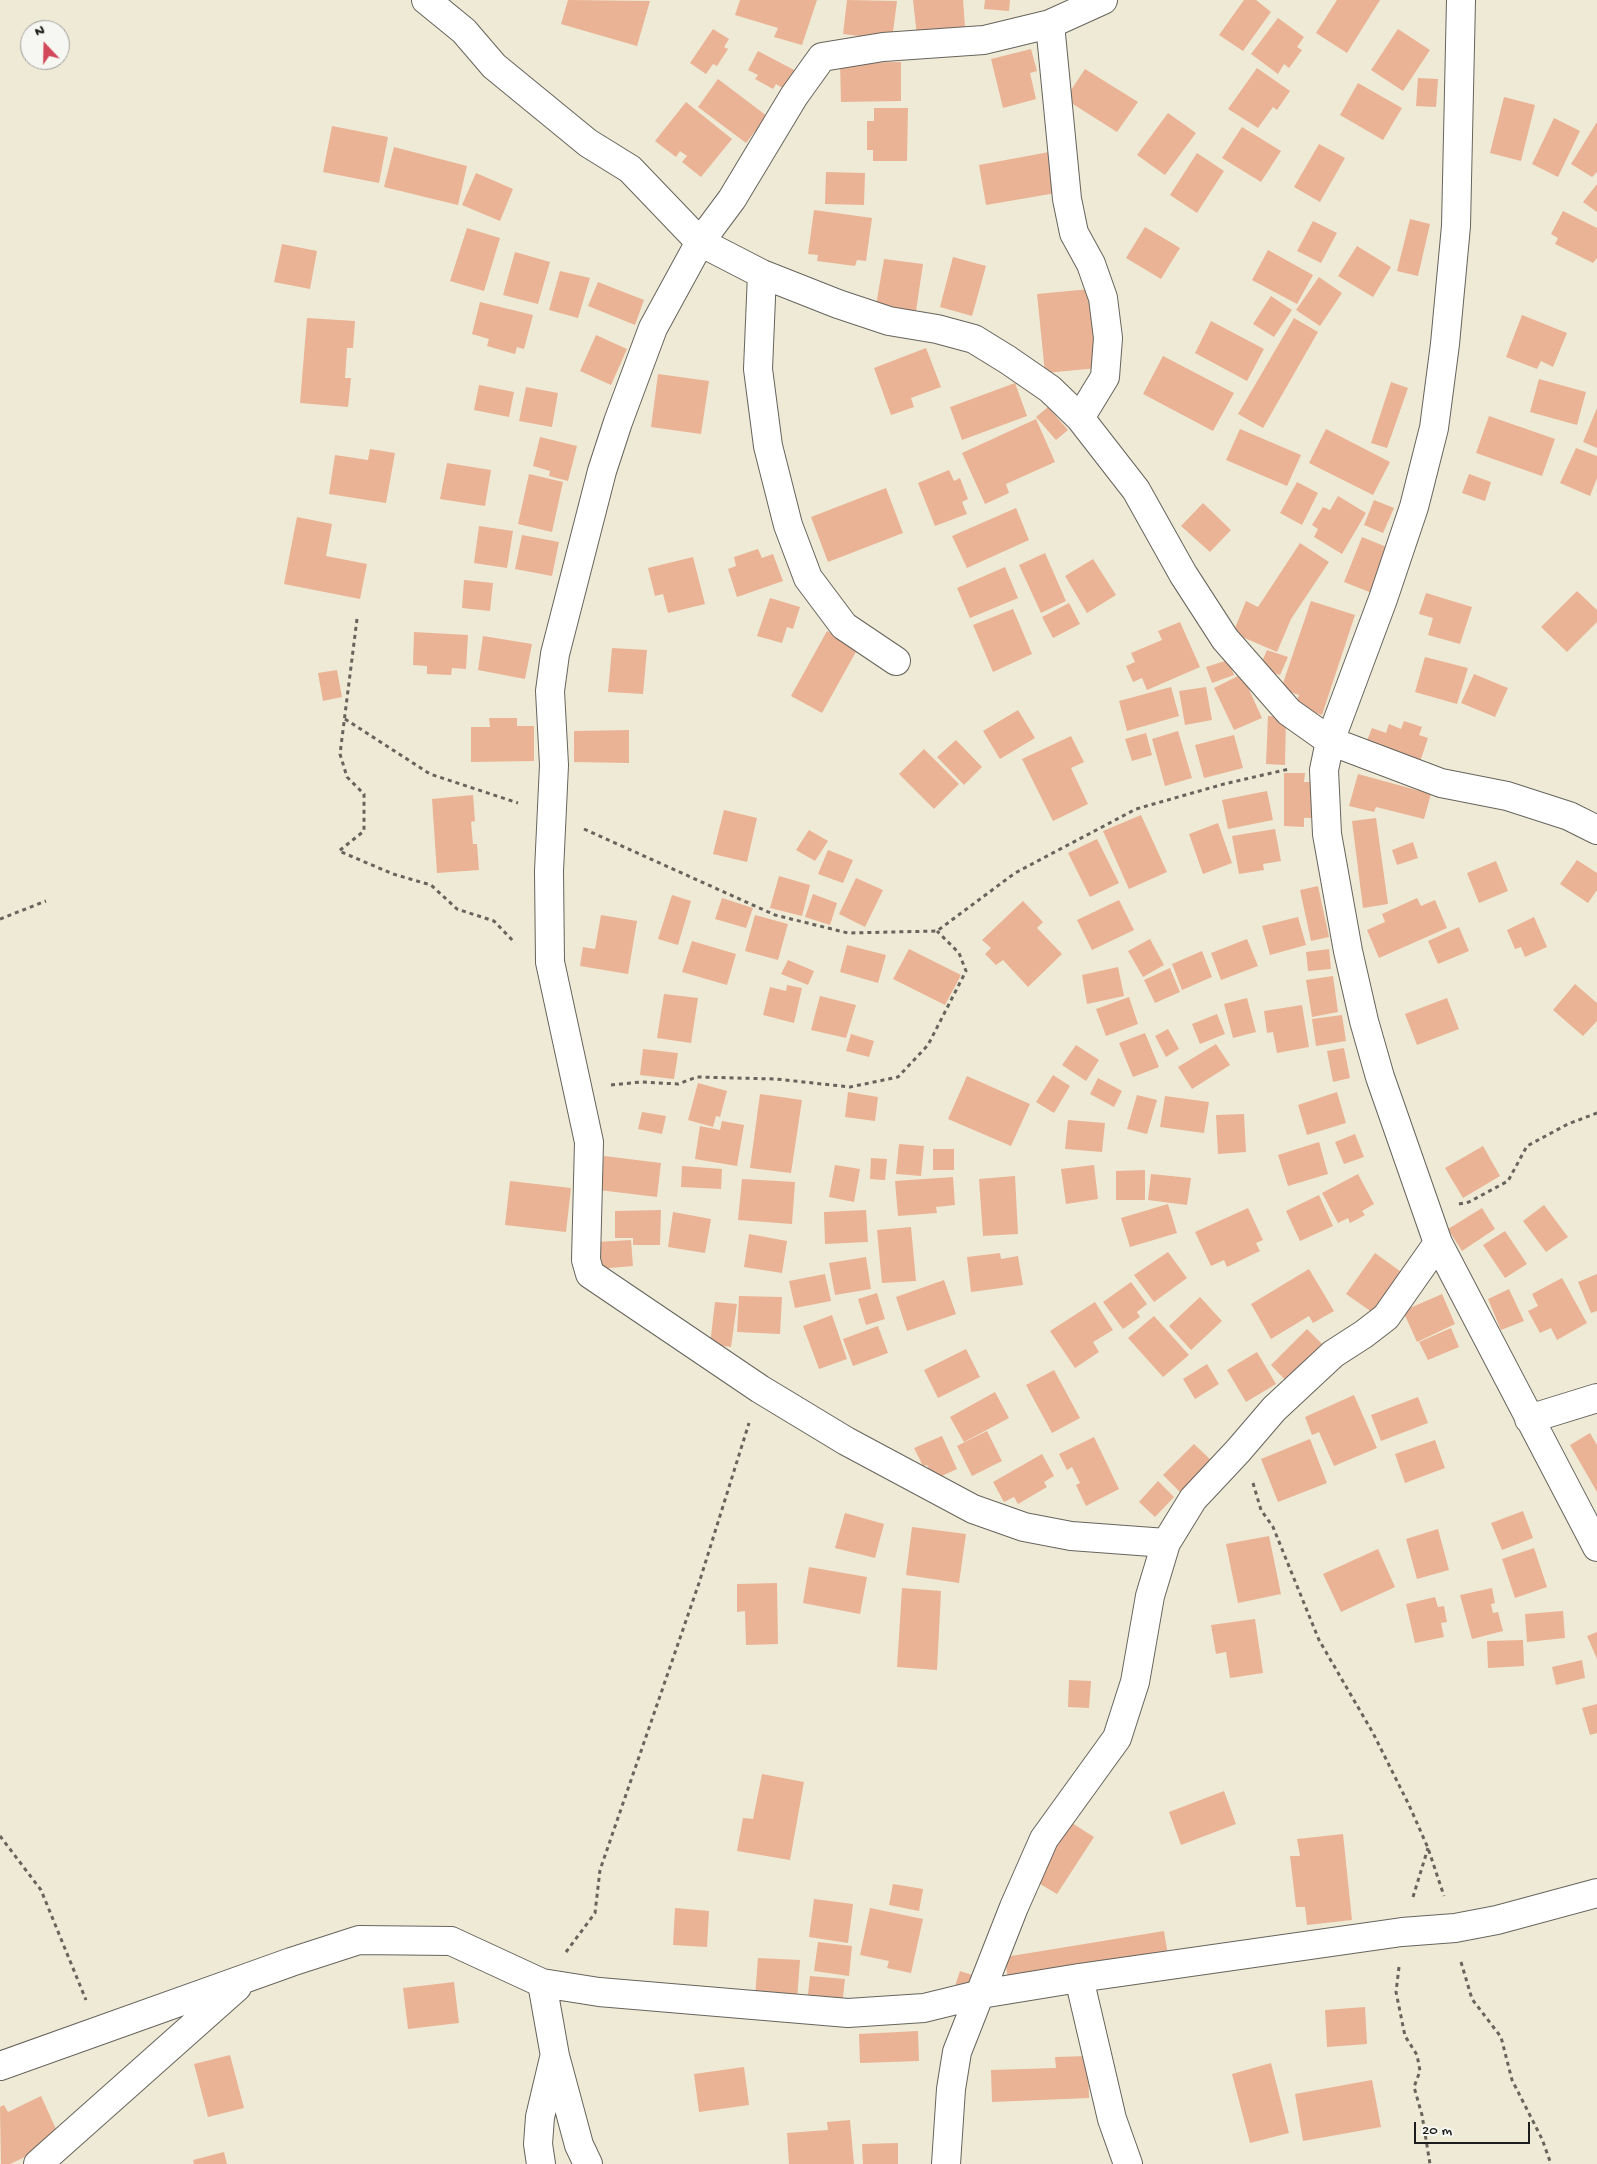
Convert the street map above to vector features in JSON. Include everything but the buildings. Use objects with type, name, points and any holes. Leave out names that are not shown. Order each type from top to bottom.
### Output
[{"type":"street","points":[[426,0],[464,31],[501,72],[588,143],[630,168],[700,242],[762,274],[838,304],[889,321],[937,329],[974,339],[1050,388],[1080,418],[1136,490],[1183,574],[1225,639],[1289,712],[1330,741],[1441,783],[1507,796],[1569,816],[1597,830]]},
{"type":"street","points":[[1103,0],[1050,24],[984,40],[883,47],[822,57],[794,96],[732,199],[700,242],[653,328],[618,422],[602,470],[555,654],[550,692],[554,765],[548,871],[550,962],[589,1142],[586,1260],[590,1274],[760,1389],[846,1441],[973,1509],[1024,1527],[1071,1536],[1166,1543]]},
{"type":"street","points":[[1461,0],[1456,226],[1446,344],[1434,428],[1414,507],[1386,590],[1330,741],[1324,770],[1327,834],[1348,951],[1364,1021],[1380,1077],[1438,1243],[1597,1547]]},
{"type":"street","points":[[1050,24],[1067,200],[1074,233],[1091,264],[1103,298],[1108,338],[1105,377],[1080,418]]},
{"type":"street","points":[[762,274],[758,368],[768,446],[788,525],[808,578],[844,626],[896,661]]},
{"type":"street","points":[[946,2164],[951,2089],[957,2052],[1014,1907],[1044,1839],[1117,1738],[1135,1682],[1150,1596],[1166,1543],[1193,1499],[1274,1409],[1332,1354],[1364,1334],[1386,1316],[1438,1243]]},
{"type":"street","points":[[1530,1419],[1597,1398]]},
{"type":"street","points":[[0,2066],[360,1940],[451,1941],[542,1983],[599,1992],[848,2013],[924,2008],[981,1994],[1079,1978],[1402,1932],[1455,1928],[1497,1920],[1597,1893]]},
{"type":"street","points":[[1079,1978],[1112,2119],[1128,2164]]},
{"type":"street","points":[[38,2164],[246,1979]]},
{"type":"street","points":[[542,1983],[555,2056],[579,2144],[588,2164]]},
{"type":"street","points":[[541,2164],[538,2144],[540,2117],[555,2056]]},
{"type":"path","points":[[357,619],[340,754],[347,777],[364,794],[364,831],[340,850],[392,874],[431,885],[456,909],[494,921],[527,955],[550,962]]},
{"type":"path","points":[[345,718],[430,774],[550,813],[672,870],[775,915],[848,933],[937,931],[1015,873],[1136,809],[1288,768],[1324,770]]},
{"type":"path","points":[[0,919],[46,901]]},
{"type":"path","points":[[578,1089],[641,1082],[678,1084],[697,1077],[776,1079],[850,1088],[898,1077],[928,1045],[966,972],[959,953],[937,931]]},
{"type":"path","points":[[1427,1212],[1469,1202],[1508,1181],[1527,1146],[1568,1124],[1597,1113]]},
{"type":"path","points":[[542,1983],[596,1913],[600,1870],[699,1583],[760,1389]]},
{"type":"path","points":[[1238,1451],[1257,1492],[1261,1510],[1272,1526],[1319,1640],[1373,1733],[1428,1848],[1455,1928],[1462,1965],[1472,1999],[1501,2037],[1512,2080],[1542,2139],[1551,2164]]},
{"type":"path","points":[[0,1836],[41,1890],[98,2031]]},
{"type":"path","points":[[1428,1848],[1402,1932],[1396,1992],[1405,2036],[1416,2055],[1420,2071],[1414,2087],[1422,2115],[1430,2164]]}]
